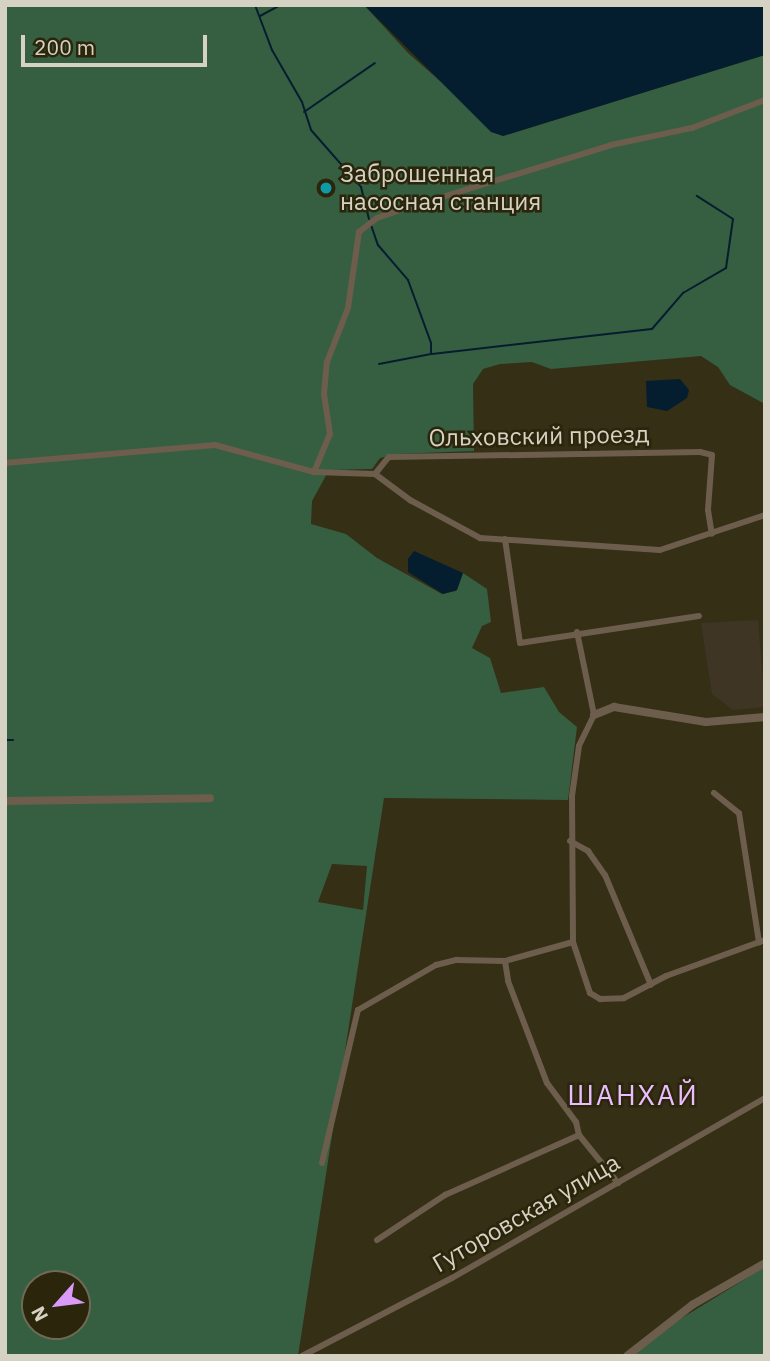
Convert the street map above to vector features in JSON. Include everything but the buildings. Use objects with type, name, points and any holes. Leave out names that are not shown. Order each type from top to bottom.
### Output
[{"type":"street","points":[[314,472],[330,434],[326,371],[348,308],[359,232],[377,218],[400,210],[611,145],[692,128],[765,100]]},
{"type":"street","points":[[5,463],[215,445],[314,472],[375,474],[466,533],[505,539],[660,550],[765,515]]},
{"type":"street","name":"Ольховский проезд","points":[[375,474],[389,457],[712,455],[708,510],[712,534]]},
{"type":"street","points":[[505,539],[520,643],[577,632],[699,616]]},
{"type":"street","points":[[577,632],[594,715],[579,746],[570,841],[573,942],[585,983],[597,999],[624,998],[762,941],[738,813],[714,793]]},
{"type":"street","points":[[594,715],[614,707],[706,722],[765,717]]},
{"type":"street","points":[[5,801],[210,798]]},
{"type":"street","points":[[570,841],[588,851],[605,875],[651,985]]},
{"type":"street","points":[[322,1163],[358,1010],[436,965],[456,960],[505,961],[573,942]]},
{"type":"street","points":[[505,961],[537,1062],[579,1128],[579,1135],[618,1183]]},
{"type":"street","name":"Гуторовская улица","points":[[302,1356],[618,1183],[765,1098]]},
{"type":"street","points":[[377,1240],[445,1195],[579,1135]]},
{"type":"street","points":[[626,1356],[692,1305],[765,1263]]},
{"type":"shaded area","points":[[758,620],[765,707],[733,710],[712,694],[701,623]]},
{"type":"green space","points":[[5,5],[364,5],[408,53],[503,136],[765,55],[765,404],[730,385],[718,367],[701,356],[551,369],[532,362],[500,364],[483,369],[473,384],[474,451],[396,454],[380,458],[372,469],[329,470],[312,501],[311,524],[346,534],[377,558],[442,594],[456,591],[463,573],[487,589],[491,622],[482,626],[472,648],[490,658],[501,693],[544,687],[559,712],[577,727],[568,800],[384,798],[298,1356],[5,1356]],"holes":[[[332,864],[367,866],[363,910],[318,902]]]},
{"type":"green space","points":[[765,1267],[765,1356],[625,1356],[651,1337]]},
{"type":"water","points":[[364,5],[765,5],[765,55],[503,136],[491,132]]},
{"type":"water","points":[[680,379],[689,390],[687,398],[667,411],[647,407],[646,381]]},
{"type":"water","points":[[414,551],[463,573],[457,590],[443,594],[408,572],[408,559]]},
{"type":"waterway","points":[[255,5],[272,50],[302,102],[311,130],[361,187],[369,219]]},
{"type":"waterway","points":[[260,16],[281,5]]},
{"type":"waterway","points":[[304,112],[375,63]]},
{"type":"waterway","points":[[432,354],[652,329],[683,293],[726,268],[733,219],[697,196]]},
{"type":"waterway","points":[[371,225],[378,245],[408,280],[431,343],[431,354],[379,364]]},
{"type":"waterway","points":[[5,740],[13,740]]},
{"type":"place","name":"Заброшенная насосная станция","points":[[326,188]]},
{"type":"district","name":"ШАНХАЙ","points":[[633,1095]]}]
